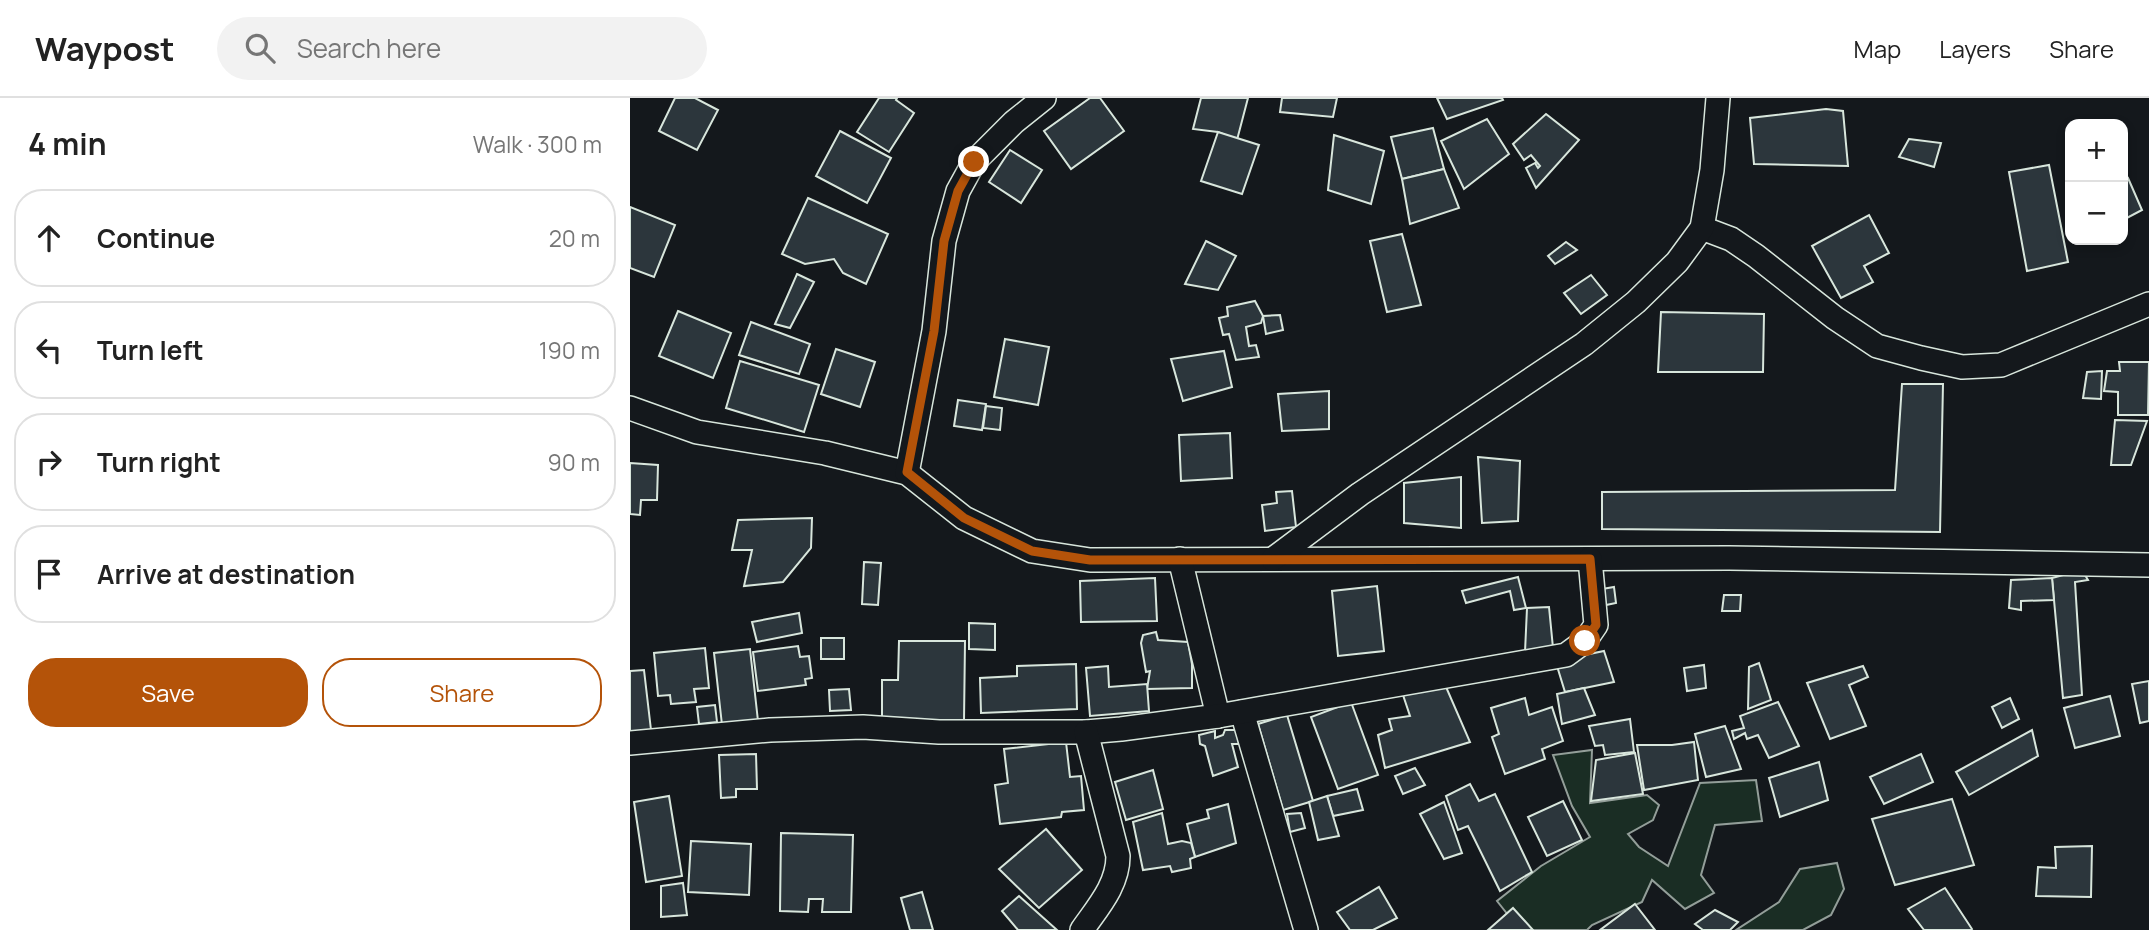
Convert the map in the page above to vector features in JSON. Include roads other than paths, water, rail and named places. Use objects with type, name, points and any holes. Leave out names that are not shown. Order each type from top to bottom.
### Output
[{"type":"street","points":[[907,472],[934,331],[944,241],[958,191],[974,162],[1014,122],[1044,98]]},
{"type":"street","points":[[1273,559],[1360,494],[1584,344],[1645,294],[1677,262],[1702,228],[1712,170],[1718,98]]},
{"type":"street","points":[[1702,228],[1731,239],[1835,318],[1877,345],[1962,366],[2001,365],[2149,304]]},
{"type":"street","points":[[630,408],[697,432],[825,453],[907,472],[964,518],[1032,551],[1090,560],[1729,558],[2149,565]]},
{"type":"street","points":[[1180,559],[1218,716]]},
{"type":"street","points":[[630,743],[770,730],[863,727],[939,732],[1086,732],[1218,716],[1566,655],[1585,641],[1596,625],[1590,559]]},
{"type":"street","points":[[1242,712],[1306,930]]},
{"type":"street","points":[[1082,930],[1110,889],[1118,871],[1118,856],[1086,732]]}]
